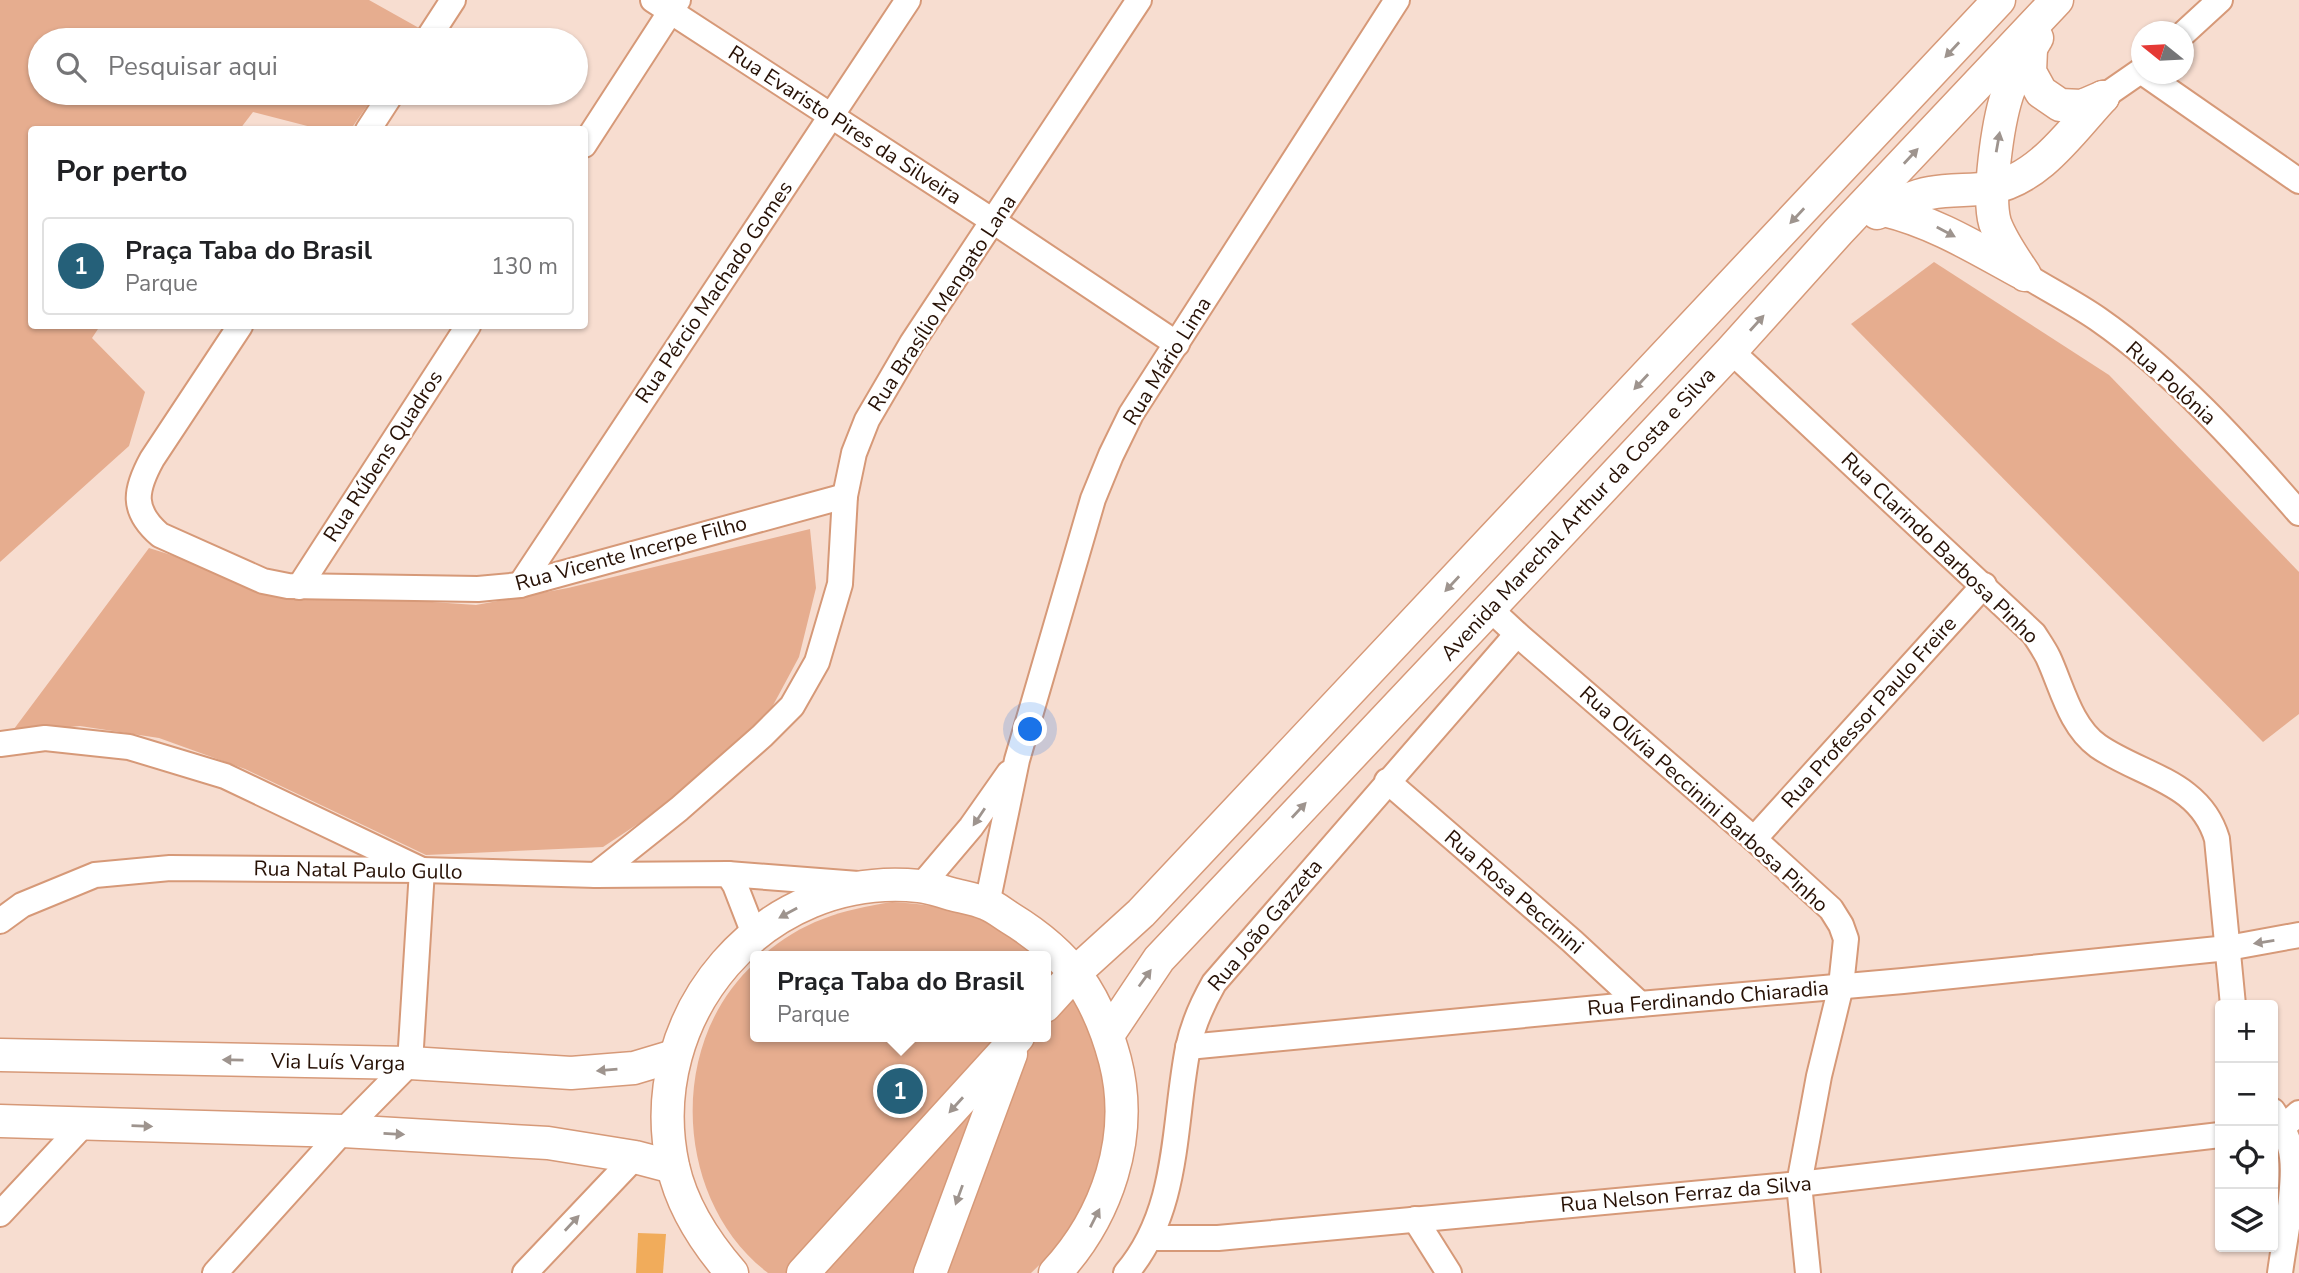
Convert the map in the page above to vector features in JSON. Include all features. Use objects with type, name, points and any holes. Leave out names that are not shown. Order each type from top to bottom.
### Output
[{"type":"main road","name":"Avenida Marechal Arthur da Costa e Silva","points":[[1051,999],[1074,973],[1141,913],[1999,0]]},
{"type":"main road","name":"Avenida Marechal Arthur da Costa e Silva","points":[[1108,1035],[1159,959],[2058,0]]},
{"type":"main road","points":[[2025,275],[2005,246],[1995,221],[1992,188],[1996,149],[2007,94],[2058,0]]},
{"type":"main road","points":[[2031,49],[2030,72],[2040,92],[2060,105],[2082,106],[2103,97]]},
{"type":"main road","points":[[1838,232],[1909,199],[1930,193],[1992,188],[2026,172],[2050,155],[2103,97]]},
{"type":"main road","points":[[1884,210],[1914,217],[1935,226],[2025,275]]},
{"type":"main road","points":[[1477,557],[1499,598]]},
{"type":"main road","points":[[712,1273],[673,1167],[667,1130],[668,1093],[674,1056],[704,988],[754,934],[791,909],[832,893],[876,885],[921,886],[986,904],[1038,936],[1058,953],[1088,992],[1108,1035],[1119,1085],[1119,1149],[1110,1186],[1094,1222],[1073,1254],[1055,1273]]},
{"type":"main road","points":[[1038,936],[1089,939],[1119,932]]},
{"type":"main road","points":[[803,1273],[1013,1042]]},
{"type":"main road","points":[[930,1273],[1016,1042]]},
{"type":"main road","name":"Via Luís Varga","points":[[0,1055],[410,1063],[571,1073],[634,1068],[674,1056]]},
{"type":"main road","points":[[0,1121],[343,1131],[548,1143],[635,1157],[673,1167]]},
{"type":"main road","points":[[698,1229],[732,1273]]},
{"type":"street","points":[[435,28],[453,0]]},
{"type":"street","name":"Rua Pércio Machado Gomes","points":[[520,585],[908,0]]},
{"type":"street","name":"Rua Brasílio Mengato Lana","points":[[596,875],[679,809],[792,706],[817,663],[841,584],[845,496],[854,453],[867,419],[912,343],[1139,0]]},
{"type":"street","name":"Rua Mário Lima","points":[[986,904],[1017,760],[1098,488],[1111,455],[1131,414],[1397,0]]},
{"type":"street","points":[[2194,23],[2220,0]]},
{"type":"street","points":[[588,138],[667,4]]},
{"type":"street","name":"Rua Evaristo Pires da Silveira","points":[[667,4],[831,117],[1177,344]]},
{"type":"street","points":[[2103,97],[2131,78]]},
{"type":"street","points":[[2161,84],[2299,181]]},
{"type":"street","points":[[371,126],[384,105]]},
{"type":"street","name":"Rua Polônia","points":[[2025,275],[2098,320],[2172,379],[2264,472],[2299,513]]},
{"type":"street","name":"Rua Vicente Incerpe Filho","points":[[238,329],[141,478],[138,494],[141,514],[160,535],[263,580],[299,587],[478,589],[520,585],[845,496]]},
{"type":"street","name":"Rua Rúbens Quadros","points":[[299,587],[466,329]]},
{"type":"street","name":"Rua Clarindo Barbosa Pinho","points":[[1731,351],[2034,634],[2047,654],[2082,732],[2098,746],[2187,793],[2205,811],[2213,824],[2217,839],[2233,1000]]},
{"type":"street","name":"Rua Professor Paulo Freire","points":[[1754,839],[1984,585]]},
{"type":"street","name":"Rua Olívia Peccinini Barbosa Pinho","points":[[1499,598],[1517,634],[1754,839],[1831,909],[1841,925],[1846,939],[1841,985],[1819,1076],[1799,1184],[1808,1273]]},
{"type":"street","name":"Rua João Gazzeta","points":[[1126,1273],[1151,1238],[1170,1179],[1188,1047],[1199,1010],[1213,983],[1517,634]]},
{"type":"street","points":[[0,744],[45,738],[129,747],[225,776],[422,870],[410,1063],[343,1131],[215,1273]]},
{"type":"street","name":"Rua Mário Lima","points":[[921,886],[971,827],[1017,760]]},
{"type":"street","name":"Rua Rosa Peccinini","points":[[1387,781],[1572,941],[1640,1004]]},
{"type":"street","name":"Rua Natal Paulo Gullo","points":[[0,920],[22,905],[95,875],[170,868],[422,870],[596,875],[728,874],[876,885]]},
{"type":"street","points":[[728,874],[754,934]]},
{"type":"street","name":"Rua Ferdinando Chiaradia","points":[[1188,1047],[1903,981],[2228,948],[2299,935]]},
{"type":"street","points":[[2280,1273],[2291,1190],[2292,1157],[2282,1120]]},
{"type":"street","points":[[0,1214],[84,1124]]},
{"type":"street","name":"Rua Nelson Ferraz da Silva","points":[[1151,1238],[1218,1238],[1799,1184],[2215,1136]]},
{"type":"street","points":[[525,1273],[635,1157]]},
{"type":"street","points":[[1415,1219],[1449,1273]]},
{"type":"shaded area","points":[[0,0],[369,0],[419,28],[28,28],[28,105],[368,105],[353,126],[307,126],[253,112],[242,126],[28,126],[28,329],[98,329],[92,338],[145,392],[129,446],[0,562]]},
{"type":"shaded area","points":[[1934,262],[2109,375],[2299,572],[2299,714],[2263,742],[1851,324]]},
{"type":"shaded area","points":[[810,529],[816,588],[799,657],[770,711],[665,806],[603,847],[426,855],[245,769],[159,738],[80,726],[11,733],[149,548],[301,593],[476,605],[568,588]]},
{"type":"shaded area","points":[[892,902],[954,911],[987,923],[1033,951],[768,951],[807,926],[856,909]]},
{"type":"shaded area","points":[[750,969],[750,1042],[1051,1042],[1051,969],[1080,1006],[1089,1023],[1099,1047],[1108,1097],[1104,1149],[1098,1174],[1077,1221],[1050,1255],[1031,1273],[768,1273],[737,1242],[714,1205],[699,1164],[693,1121],[695,1077],[706,1035],[726,996]]},
{"type":"building","points":[[638,1233],[666,1234],[663,1273],[636,1273]]},
{"type":"place","name":"Praça Taba do Brasil","points":[[900,1091]]}]
